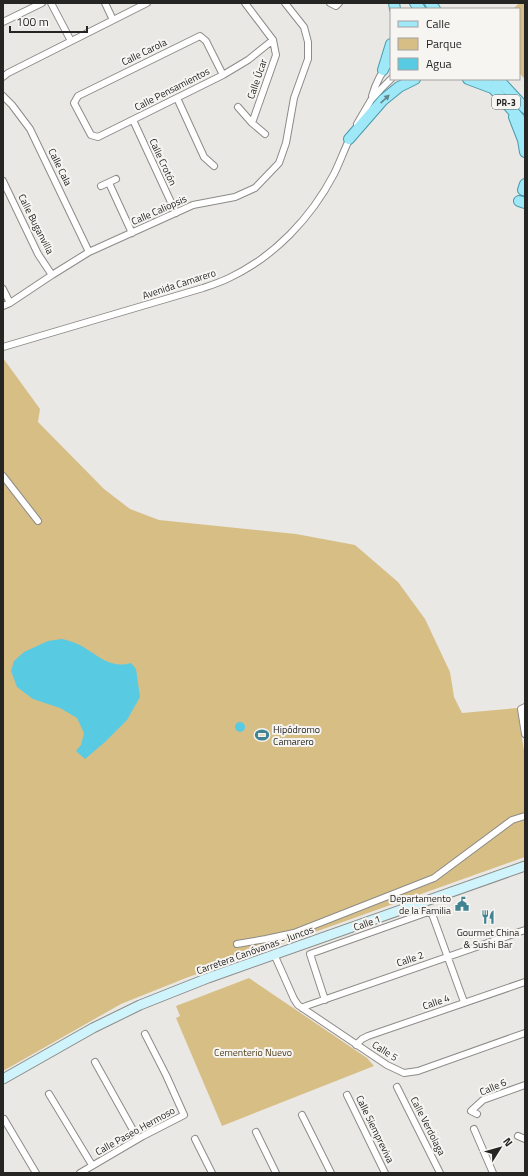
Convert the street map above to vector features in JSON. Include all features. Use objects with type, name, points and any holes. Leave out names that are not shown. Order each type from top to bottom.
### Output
[{"type":"main road","points":[[382,70],[390,47]]},
{"type":"main road","points":[[349,139],[383,100],[400,87],[413,80]]},
{"type":"main road","points":[[474,80],[496,84]]},
{"type":"main road","name":"PR-3","points":[[496,84],[510,108],[525,126]]},
{"type":"main road","name":"PR-3","points":[[496,84],[525,108]]},
{"type":"main road","points":[[510,108],[525,152]]},
{"type":"main road","name":"Carretera Canóvanas - Juncos","points":[[3,1079],[93,1028],[140,1005],[274,954],[525,866]]},
{"type":"street","points":[[3,22],[42,3]]},
{"type":"street","points":[[51,3],[71,41]]},
{"type":"street","points":[[105,3],[113,20]]},
{"type":"street","points":[[3,77],[8,73],[147,3]]},
{"type":"street","points":[[245,3],[273,40]]},
{"type":"street","name":"Calle Caliopsis","points":[[3,306],[90,252],[193,205],[235,197],[255,188],[278,163],[286,143],[294,98],[308,59],[308,42],[304,27],[285,3]]},
{"type":"street","points":[[330,3],[336,6],[339,3]]},
{"type":"street","name":"Calle Carola","points":[[82,118],[74,103],[78,96],[200,36],[206,41],[223,74]]},
{"type":"street","name":"Calle Pensamientos","points":[[82,118],[91,135],[98,137],[223,74],[248,60],[273,40]]},
{"type":"street","name":"Calle Úcar","points":[[252,123],[276,55],[273,40]]},
{"type":"street","name":"Avenida Camarero","points":[[371,100],[382,70],[390,62]]},
{"type":"street","name":"Avenida Camarero","points":[[3,347],[203,288],[230,278],[262,259],[298,227],[314,207],[334,174],[349,139],[371,100],[390,80]]},
{"type":"street","name":"Calle Cala","points":[[3,96],[12,105],[30,129],[90,252]]},
{"type":"street","points":[[176,98],[204,157],[214,166]]},
{"type":"street","points":[[238,107],[252,123],[265,134]]},
{"type":"street","name":"Calle Crotón","points":[[133,120],[176,213]]},
{"type":"street","points":[[101,186],[116,179]]},
{"type":"street","name":"Calle Buganvilla","points":[[3,181],[38,254],[52,275]]},
{"type":"street","points":[[109,183],[132,233]]},
{"type":"street","points":[[3,288],[10,303]]},
{"type":"street","points":[[3,476],[38,520]]},
{"type":"street","points":[[523,708],[525,734]]},
{"type":"street","points":[[237,944],[294,933],[434,878],[512,820],[525,816]]},
{"type":"street","name":"Calle 1","points":[[326,1000],[310,954],[430,911],[464,1002]]},
{"type":"street","name":"Calle 2","points":[[302,1008],[525,930]]},
{"type":"street","name":"Calle 5","points":[[274,954],[298,1005],[356,1045],[398,1071],[408,1073],[418,1071],[525,1033]]},
{"type":"street","name":"Calle 4","points":[[356,1045],[368,1036],[525,982]]},
{"type":"street","name":"Calle Paseo Hermoso","points":[[80,1173],[138,1139],[184,1115],[145,1034]]},
{"type":"street","points":[[95,1062],[138,1139]]},
{"type":"street","name":"Calle 6","points":[[474,1113],[483,1100],[525,1085]]},
{"type":"street","name":"Calle Verdolaga","points":[[397,1087],[440,1173]]},
{"type":"street","points":[[49,1094],[92,1166]]},
{"type":"street","name":"Calle Siempreviva","points":[[347,1095],[385,1173]]},
{"type":"street","points":[[302,1114],[331,1173]]},
{"type":"street","points":[[4,1119],[36,1173]]},
{"type":"street","points":[[474,1129],[493,1173]]},
{"type":"street","points":[[256,1132],[276,1173]]},
{"type":"street","points":[[518,1136],[525,1139]]},
{"type":"street","points":[[195,1138],[212,1173]]},
{"type":"green space","points":[[519,3],[525,3],[525,79],[520,74],[520,8],[514,8]]},
{"type":"green space","name":"Hipódromo Camarero","points":[[3,358],[40,409],[38,422],[104,489],[130,509],[159,520],[296,534],[355,545],[398,582],[425,619],[450,672],[454,697],[462,713],[517,708],[525,757],[525,857],[186,978],[121,1004],[3,1071]]},
{"type":"green space","name":"Cementerio Nuevo","points":[[249,978],[367,1058],[374,1066],[222,1126],[176,1018],[180,1016],[176,1006]]},
{"type":"water","points":[[62,639],[82,646],[108,662],[115,664],[131,663],[136,669],[140,697],[127,720],[85,759],[76,751],[81,745],[84,733],[77,718],[60,708],[33,699],[17,687],[11,671],[14,661],[24,652],[48,641]]},
{"type":"water","points":[[238,722],[242,722],[245,727],[242,732],[238,732],[235,729],[235,725]]},
{"type":"place","name":"Hipódromo Camarero","points":[[262,735]]},
{"type":"place","name":"Departamento de la Familia","points":[[462,904]]},
{"type":"place","name":"Gourmet China & Sushi Bar","points":[[488,917]]}]
